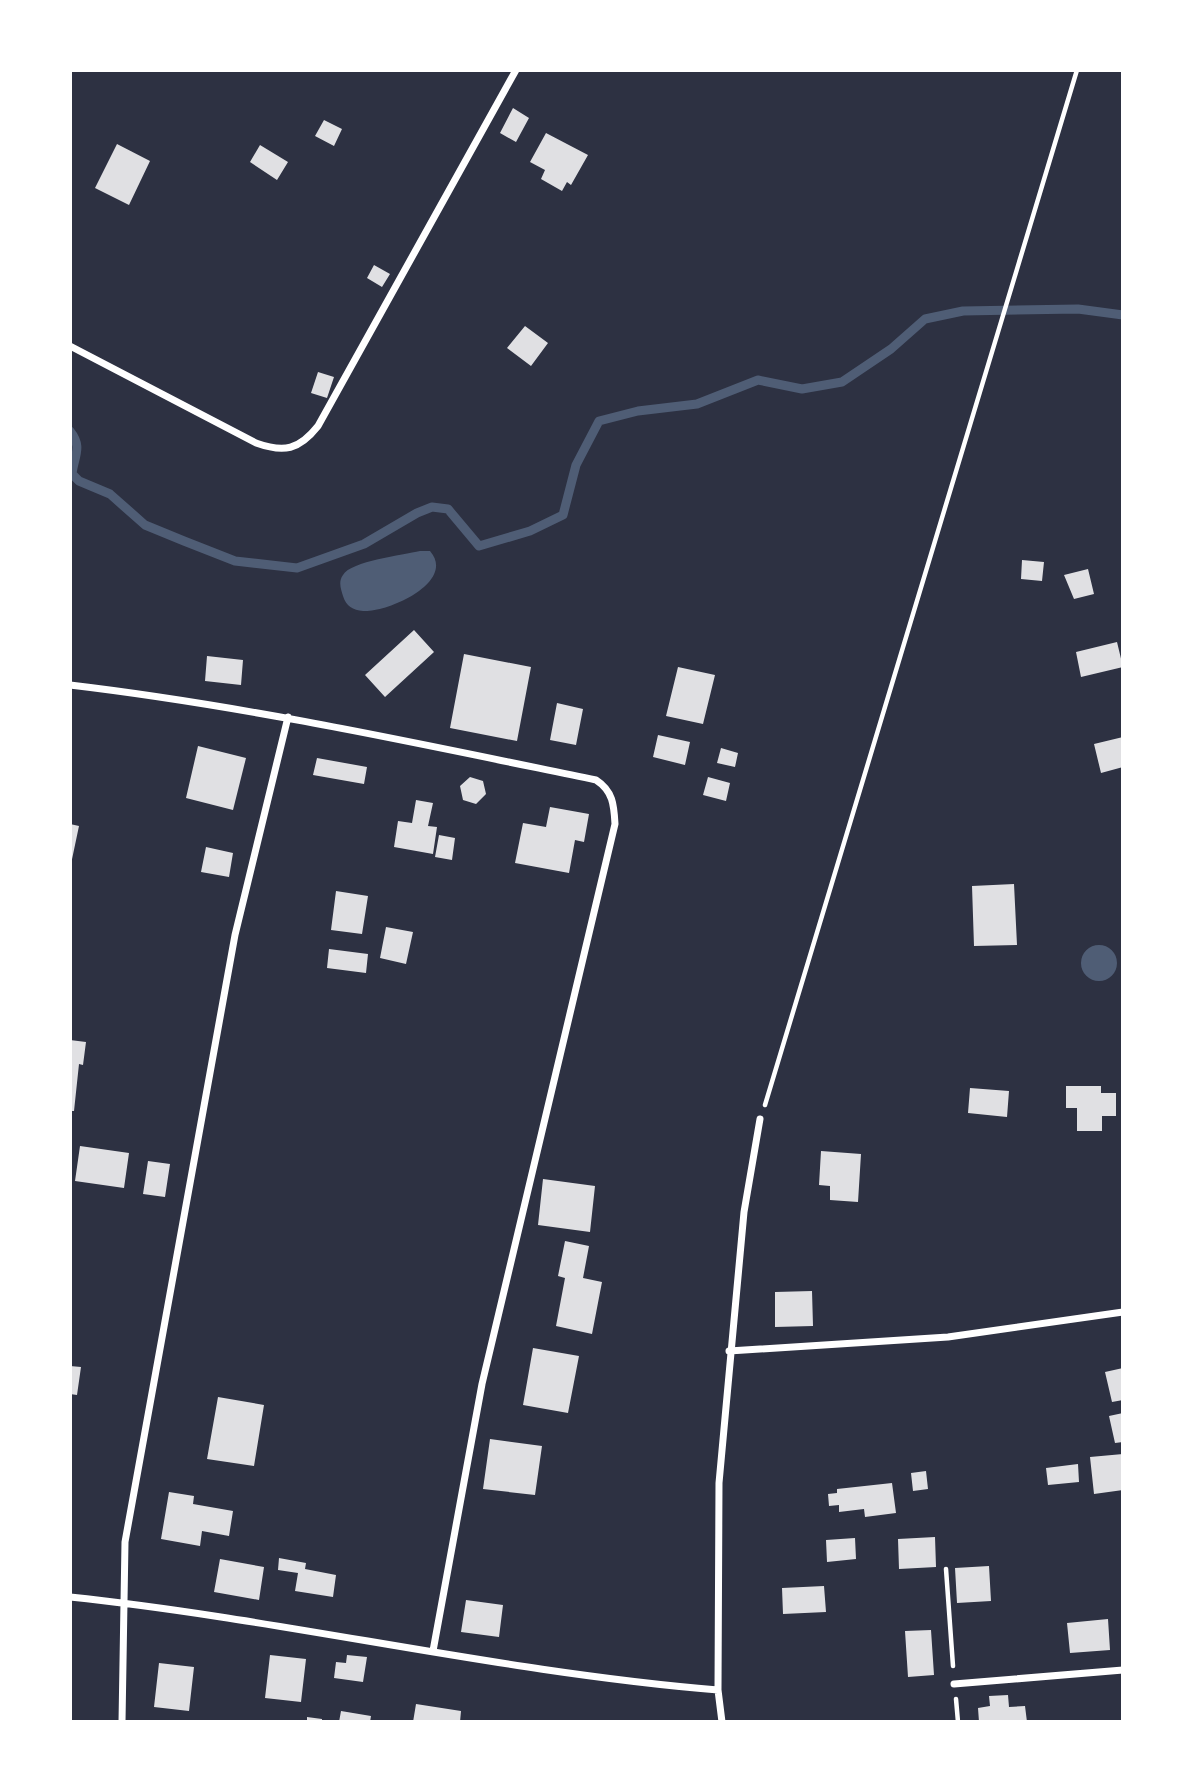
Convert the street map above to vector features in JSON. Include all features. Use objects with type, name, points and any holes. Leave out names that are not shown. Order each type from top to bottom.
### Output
[{"type":"street","points":[[70,346],[256,443],[276,450],[294,449],[306,442],[318,426],[516,70]]},
{"type":"street","points":[[70,685],[179,698],[288,717],[596,779],[607,787],[614,803],[615,824],[482,1384],[433,1651]]},
{"type":"street","points":[[122,1722],[125,1542],[235,935],[288,717]]},
{"type":"street","points":[[722,1722],[718,1689],[719,1483],[729,1351],[744,1212],[760,1119]]},
{"type":"street","points":[[729,1351],[948,1337],[1123,1312]]},
{"type":"street","points":[[70,1597],[223,1615],[612,1681],[718,1689]]},
{"type":"street","points":[[954,1684],[1123,1670]]},
{"type":"path","points":[[760,1119],[1001,312],[1077,70]]},
{"type":"path","points":[[946,1569],[958,1722]]},
{"type":"water","points":[[430,551],[436,563],[434,574],[416,593],[402,601],[374,610],[356,610],[346,602],[340,583],[348,570],[366,562]]},
{"type":"water","points":[[1099,945],[1112,950],[1117,963],[1112,976],[1099,981],[1086,976],[1081,963],[1086,950]]},
{"type":"building","points":[[513,108],[529,118],[516,142],[500,133]]},
{"type":"building","points":[[324,120],[342,129],[334,146],[315,136]]},
{"type":"building","points":[[546,133],[588,155],[571,185],[567,182],[562,191],[541,179],[545,170],[530,162]]},
{"type":"building","points":[[117,144],[150,161],[129,205],[95,188]]},
{"type":"building","points":[[260,145],[288,162],[277,180],[250,162]]},
{"type":"building","points":[[374,265],[390,274],[382,287],[367,278]]},
{"type":"building","points":[[525,326],[548,343],[531,366],[507,348]]},
{"type":"building","points":[[318,372],[334,377],[327,398],[311,393]]},
{"type":"building","points":[[1022,560],[1044,562],[1042,581],[1021,579]]},
{"type":"building","points":[[1088,569],[1094,594],[1074,599],[1064,575]]},
{"type":"building","points":[[414,630],[434,652],[385,697],[365,675]]},
{"type":"building","points":[[1117,642],[1123,667],[1081,677],[1076,652]]},
{"type":"building","points":[[464,654],[531,667],[517,741],[450,728]]},
{"type":"building","points":[[207,656],[243,660],[241,685],[205,681]]},
{"type":"building","points":[[678,667],[715,675],[703,724],[666,716]]},
{"type":"building","points":[[557,703],[583,709],[576,745],[550,740]]},
{"type":"building","points":[[658,735],[690,742],[685,765],[653,757]]},
{"type":"building","points":[[1123,737],[1123,767],[1101,773],[1094,744]]},
{"type":"building","points":[[198,746],[246,758],[233,810],[186,798]]},
{"type":"building","points":[[721,748],[738,753],[735,767],[717,763]]},
{"type":"building","points":[[317,758],[367,767],[364,784],[313,775]]},
{"type":"building","points":[[470,777],[483,781],[486,794],[476,804],[463,800],[460,786]]},
{"type":"building","points":[[708,777],[730,783],[726,801],[703,795]]},
{"type":"building","points":[[416,800],[433,803],[428,826],[437,827],[433,854],[394,847],[398,821],[412,823]]},
{"type":"building","points":[[550,807],[589,814],[584,842],[575,840],[569,873],[515,863],[523,823],[546,827]]},
{"type":"building","points":[[70,824],[79,826],[71,864],[70,863]]},
{"type":"building","points":[[439,835],[455,838],[452,860],[435,857]]},
{"type":"building","points":[[206,847],[233,853],[229,877],[201,872]]},
{"type":"building","points":[[1014,884],[1017,945],[974,946],[972,886]]},
{"type":"building","points":[[336,891],[368,896],[362,934],[331,930]]},
{"type":"building","points":[[386,927],[413,932],[406,964],[380,958]]},
{"type":"building","points":[[329,949],[368,954],[366,973],[327,968]]},
{"type":"building","points":[[70,1040],[86,1042],[83,1065],[79,1064],[74,1111],[70,1111]]},
{"type":"building","points":[[1066,1086],[1101,1086],[1101,1093],[1116,1093],[1116,1116],[1102,1116],[1102,1131],[1077,1131],[1077,1108],[1066,1108]]},
{"type":"building","points":[[970,1088],[1009,1091],[1007,1117],[968,1113]]},
{"type":"building","points":[[80,1146],[129,1153],[124,1188],[75,1181]]},
{"type":"building","points":[[821,1151],[861,1154],[858,1202],[830,1200],[830,1186],[819,1185]]},
{"type":"building","points":[[148,1161],[170,1164],[165,1197],[143,1194]]},
{"type":"building","points":[[543,1179],[595,1186],[590,1232],[538,1225]]},
{"type":"building","points":[[565,1241],[589,1246],[583,1278],[602,1282],[592,1334],[556,1326],[565,1278],[558,1276]]},
{"type":"building","points":[[812,1291],[813,1326],[775,1327],[775,1292]]},
{"type":"building","points":[[533,1348],[579,1356],[568,1413],[523,1405]]},
{"type":"building","points":[[70,1366],[81,1367],[77,1395],[70,1394]]},
{"type":"building","points":[[1123,1368],[1123,1400],[1112,1402],[1105,1372]]},
{"type":"building","points":[[218,1397],[264,1405],[254,1466],[207,1459]]},
{"type":"building","points":[[1123,1413],[1123,1442],[1115,1443],[1109,1416]]},
{"type":"building","points":[[490,1439],[542,1446],[535,1495],[483,1489]]},
{"type":"building","points":[[1123,1454],[1123,1490],[1094,1494],[1090,1457]]},
{"type":"building","points":[[1078,1464],[1079,1482],[1048,1485],[1046,1468]]},
{"type":"building","points":[[926,1471],[928,1489],[913,1491],[911,1473]]},
{"type":"building","points":[[892,1483],[896,1513],[865,1517],[864,1509],[839,1512],[839,1505],[829,1506],[828,1494],[837,1493],[837,1489]]},
{"type":"building","points":[[169,1492],[194,1496],[193,1504],[233,1511],[229,1536],[202,1531],[200,1546],[161,1539]]},
{"type":"building","points":[[935,1537],[936,1567],[899,1569],[898,1539]]},
{"type":"building","points":[[855,1538],[856,1559],[827,1562],[826,1540]]},
{"type":"building","points":[[279,1558],[306,1563],[305,1569],[336,1575],[333,1597],[295,1591],[298,1573],[278,1570]]},
{"type":"building","points":[[220,1559],[264,1567],[259,1600],[214,1592]]},
{"type":"building","points":[[989,1566],[991,1601],[957,1603],[955,1568]]},
{"type":"building","points":[[824,1586],[826,1612],[783,1614],[782,1588]]},
{"type":"building","points":[[466,1600],[503,1605],[499,1637],[461,1632]]},
{"type":"building","points":[[1108,1619],[1110,1650],[1070,1653],[1067,1623]]},
{"type":"building","points":[[931,1630],[934,1675],[908,1677],[905,1631]]},
{"type":"building","points":[[270,1655],[306,1659],[301,1702],[265,1698]]},
{"type":"building","points":[[347,1655],[367,1657],[363,1682],[334,1678],[336,1662],[346,1663]]},
{"type":"building","points":[[159,1663],[194,1667],[189,1711],[154,1707]]},
{"type":"building","points":[[1008,1695],[1009,1707],[1025,1706],[1027,1722],[979,1722],[978,1708],[990,1706],[989,1696]]},
{"type":"building","points":[[416,1704],[461,1711],[460,1722],[413,1722]]},
{"type":"building","points":[[341,1711],[371,1716],[370,1722],[339,1722]]},
{"type":"building","points":[[307,1717],[322,1719],[322,1722],[307,1722]]},
{"type":"waterway","points":[[70,431],[77,447],[72,474],[79,481],[110,494],[145,525],[235,561],[297,568],[364,544],[432,507],[448,509],[479,546],[530,531],[563,515],[576,465],[599,421],[638,411],[697,404],[758,380],[802,389],[842,382],[891,349],[925,319],[963,311],[1078,309],[1123,315]]}]
